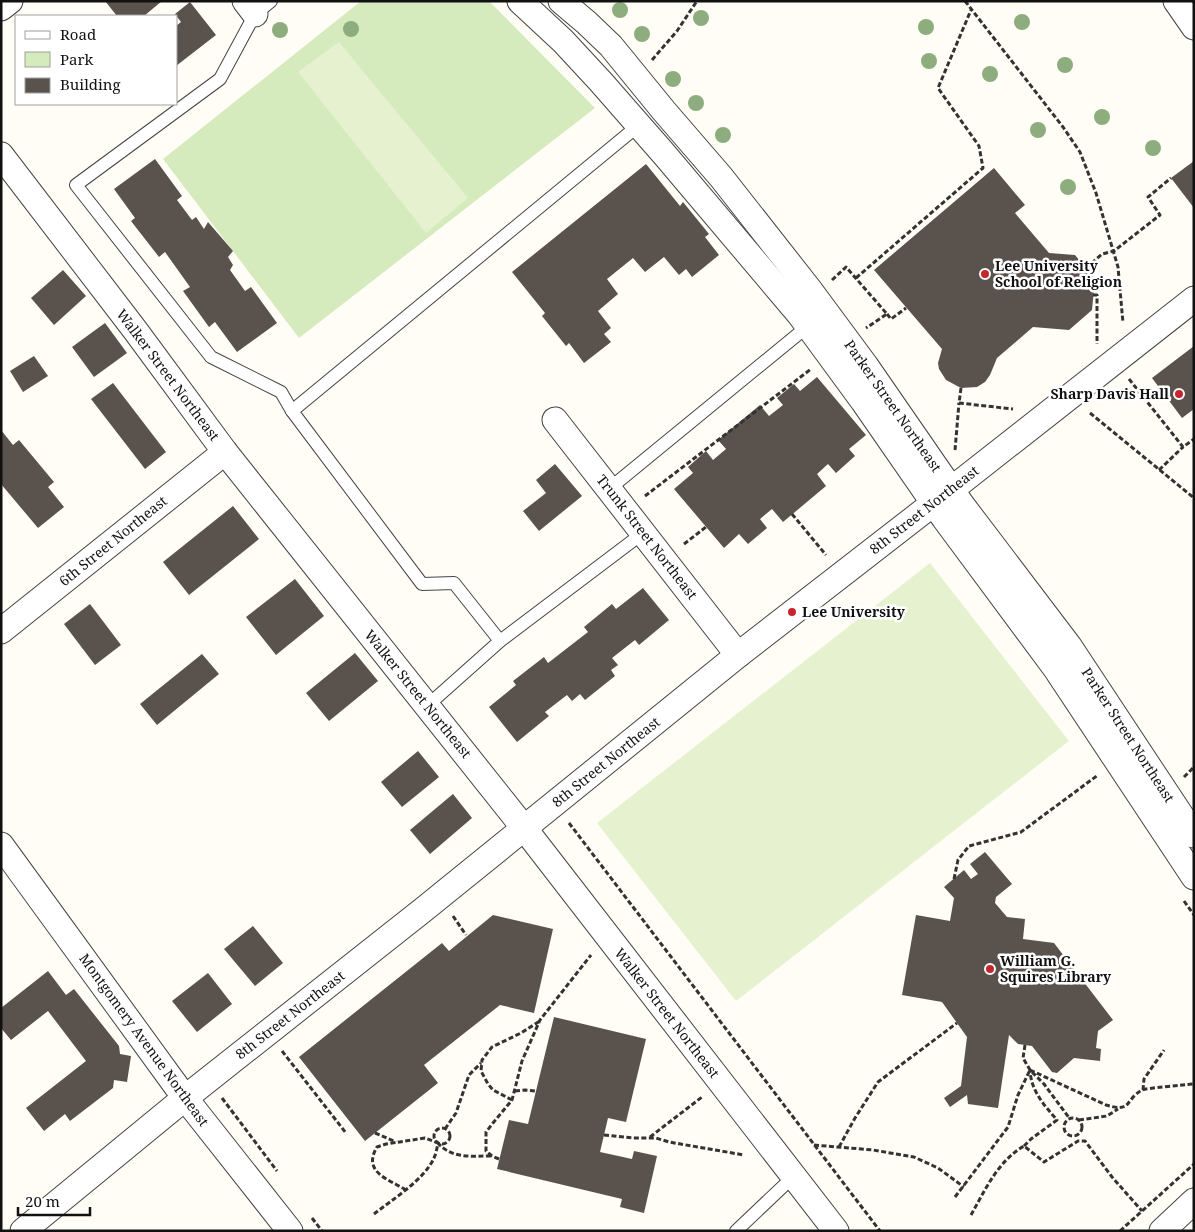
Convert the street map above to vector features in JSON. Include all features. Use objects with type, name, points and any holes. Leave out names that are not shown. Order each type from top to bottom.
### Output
[{"type":"street","points":[[1,8],[10,1]]},
{"type":"street","points":[[520,1],[562,41],[640,125],[808,326],[838,347]]},
{"type":"street","name":"Parker Street Northeast","points":[[561,1],[611,46],[770,238],[838,347],[943,496],[1194,877]]},
{"type":"street","points":[[1176,1],[1194,27]]},
{"type":"street","name":"Walker Street Northeast","points":[[1,155],[135,330],[225,452],[524,828],[836,1231]]},
{"type":"street","name":"8th Street Northeast","points":[[23,1231],[185,1098],[738,655],[1194,298]]},
{"type":"street","name":"Parker Street Northeast","points":[[838,347],[864,401],[1069,646],[1194,835]]},
{"type":"street","name":"Trunk Street Northeast","points":[[555,420],[738,655]]},
{"type":"street","name":"6th Street Northeast","points":[[1,630],[225,452]]},
{"type":"street","name":"Montgomery Avenue Northeast","points":[[1,846],[185,1098],[290,1231]]},
{"type":"street","points":[[1162,1231],[1194,1201]]},
{"type":"lane","points":[[257,5],[220,79],[76,185],[211,357],[281,392],[292,410],[422,584],[454,583],[500,641]]},
{"type":"lane","points":[[292,410],[640,125]]},
{"type":"lane","points":[[609,489],[808,326]]},
{"type":"lane","points":[[427,706],[500,641],[643,532]]},
{"type":"lane","points":[[736,1231],[794,1176]]},
{"type":"path","points":[[647,66],[677,31],[697,1]]},
{"type":"path","points":[[965,1],[1064,127],[1080,152],[1096,193],[1114,251],[1118,267],[1123,324]]},
{"type":"path","points":[[856,278],[983,168],[979,146],[938,88],[971,9]]},
{"type":"path","points":[[1086,268],[1102,254],[1114,251],[1160,215],[1148,197],[1171,178]]},
{"type":"path","points":[[826,285],[846,267],[891,319],[906,308]]},
{"type":"path","points":[[1093,295],[1097,295],[1097,352]]},
{"type":"path","points":[[640,499],[838,347],[887,314]]},
{"type":"path","points":[[1127,376],[1183,447]]},
{"type":"path","points":[[954,452],[961,388]]},
{"type":"path","points":[[959,403],[1021,409]]},
{"type":"path","points":[[1084,408],[1194,498]]},
{"type":"path","points":[[1159,470],[1194,439]]},
{"type":"path","points":[[792,514],[830,559]]},
{"type":"path","points":[[677,550],[706,527]]},
{"type":"path","points":[[954,879],[958,860],[969,846],[1021,832],[1102,772]]},
{"type":"path","points":[[568,816],[572,828],[616,882],[880,1231]]},
{"type":"path","points":[[450,911],[466,935]]},
{"type":"path","points":[[492,1156],[486,1151],[486,1132],[512,1100],[522,1061],[540,1020],[591,954]]},
{"type":"path","points":[[512,1100],[493,1090],[488,1084],[482,1073],[481,1063],[483,1057],[492,1047],[521,1033],[540,1020]]},
{"type":"path","points":[[839,1147],[878,1082],[957,1023]]},
{"type":"path","points":[[1025,1045],[1023,1058],[1030,1070],[1044,1084],[1070,1119]]},
{"type":"path","points":[[280,1049],[346,1133]]},
{"type":"path","points":[[1143,1090],[1144,1079],[1164,1050]]},
{"type":"path","points":[[481,1063],[469,1074],[456,1113],[445,1129],[440,1129],[434,1137],[446,1151],[453,1154],[492,1156],[500,1159]]},
{"type":"path","points":[[1030,1070],[1106,1105],[1119,1109]]},
{"type":"path","points":[[1030,1070],[1031,1082],[1035,1092],[1057,1120],[1066,1122]]},
{"type":"path","points":[[955,1198],[1008,1127],[1018,1095],[1030,1070]]},
{"type":"path","points":[[1079,1120],[1082,1131],[1078,1135],[1072,1136],[1067,1134],[1064,1128],[1066,1122],[1070,1119],[1079,1120],[1107,1116],[1127,1105],[1143,1090],[1193,1084]]},
{"type":"path","points":[[515,1091],[536,1091]]},
{"type":"path","points":[[225,1092],[220,1096],[280,1175]]},
{"type":"path","points":[[650,1137],[707,1093]]},
{"type":"path","points":[[971,1215],[988,1183],[1011,1154],[1057,1120]]},
{"type":"path","points":[[406,1190],[376,1172],[371,1158],[377,1147],[426,1138],[438,1143],[445,1143],[449,1140],[450,1135],[445,1129]]},
{"type":"path","points":[[374,1134],[397,1142]]},
{"type":"path","points":[[604,1135],[633,1138],[650,1137],[745,1155]]},
{"type":"path","points":[[1078,1135],[1142,1211]]},
{"type":"path","points":[[1024,1146],[1044,1162],[1078,1141],[1084,1141]]},
{"type":"path","points":[[374,1214],[406,1190],[426,1170],[435,1158],[438,1143]]},
{"type":"path","points":[[814,1145],[873,1150],[914,1157],[938,1168],[964,1186]]},
{"type":"path","points":[[1120,1231],[1194,1164]]},
{"type":"path","points":[[310,1215],[322,1231]]},
{"type":"green space","points":[[361,1],[489,1],[595,108],[299,338],[163,159]]},
{"type":"green space","points":[[339,42],[468,198],[426,233],[298,72]]},
{"type":"green space","points":[[930,563],[1069,741],[736,1001],[597,823]]},
{"type":"building","points":[[105,1],[162,1],[145,15],[116,15]]},
{"type":"building","points":[[190,2],[216,35],[178,64],[178,24],[181,22],[178,15],[175,14]]},
{"type":"building","points":[[155,159],[182,196],[177,200],[192,220],[196,217],[204,229],[208,222],[233,251],[228,257],[233,265],[230,270],[245,291],[251,287],[277,323],[237,352],[215,322],[209,327],[183,291],[190,287],[165,252],[159,257],[131,221],[135,218],[114,189]]},
{"type":"building","points":[[1194,161],[1194,208],[1171,178]]},
{"type":"building","points":[[646,164],[680,206],[683,202],[709,234],[705,237],[719,255],[692,277],[686,269],[679,275],[664,257],[645,272],[633,258],[607,279],[618,294],[598,311],[611,328],[604,334],[611,342],[584,363],[569,343],[566,346],[542,316],[545,313],[512,272]]},
{"type":"building","name":"Lee University School of Religion","points":[[994,168],[1025,205],[1015,213],[1049,253],[1075,255],[1095,279],[1092,310],[1069,330],[1033,327],[997,358],[985,382],[977,387],[961,388],[946,380],[939,369],[938,363],[942,349],[874,270]]},
{"type":"building","points":[[63,270],[86,296],[54,325],[31,298]]},
{"type":"building","points":[[105,323],[127,353],[94,377],[72,347]]},
{"type":"building","name":"Sharp Davis Hall","points":[[1194,346],[1194,409],[1182,418],[1152,378]]},
{"type":"building","points":[[34,356],[48,376],[23,392],[10,371]]},
{"type":"building","points":[[817,377],[866,435],[849,449],[855,456],[836,473],[828,464],[817,474],[826,486],[783,522],[772,509],[760,519],[767,528],[748,544],[739,534],[724,548],[674,489],[693,473],[688,467],[706,451],[713,460],[726,449],[718,440],[760,405],[769,416],[783,405],[777,398],[794,384],[800,391]]},
{"type":"building","points":[[113,383],[166,452],[145,469],[91,399]]},
{"type":"building","points":[[1,430],[13,445],[19,440],[54,482],[48,487],[64,507],[38,528],[1,484]]},
{"type":"building","points":[[555,464],[582,496],[539,531],[523,511],[546,493],[536,480]]},
{"type":"building","points":[[233,506],[259,539],[189,595],[163,562]]},
{"type":"building","points":[[295,579],[324,616],[276,655],[246,617]]},
{"type":"building","points":[[643,588],[669,620],[639,645],[635,640],[612,658],[618,665],[611,670],[615,676],[585,700],[580,694],[572,701],[567,695],[545,712],[549,716],[517,742],[489,707],[516,685],[513,681],[544,657],[548,663],[588,632],[584,627],[612,604],[616,609]]},
{"type":"building","points":[[90,604],[121,645],[95,665],[64,624]]},
{"type":"building","points":[[355,653],[378,681],[329,721],[306,693]]},
{"type":"building","points":[[202,654],[219,674],[157,725],[140,704]]},
{"type":"building","points":[[418,751],[439,777],[402,807],[381,782]]},
{"type":"building","points":[[453,794],[472,818],[430,854],[410,830]]},
{"type":"building","name":"William G. Squires Library","points":[[985,852],[1012,884],[996,897],[995,903],[1007,917],[1025,919],[1023,939],[1054,943],[1113,1020],[1098,1031],[1096,1048],[1101,1049],[1100,1061],[1074,1058],[1057,1073],[1052,1072],[1032,1046],[1018,1044],[1009,1035],[998,1108],[968,1104],[967,1095],[950,1107],[944,1098],[961,1086],[967,1037],[942,1002],[902,995],[916,915],[950,921],[954,898],[944,887],[964,870],[971,879],[978,874],[970,864]]},
{"type":"building","points":[[493,915],[553,929],[534,1013],[500,1005],[424,1065],[438,1083],[365,1141],[299,1057],[442,943],[449,951]]},
{"type":"building","points":[[253,926],[283,963],[255,986],[224,949]]},
{"type":"building","points":[[48,971],[66,995],[74,989],[119,1046],[120,1054],[131,1056],[127,1082],[114,1080],[113,1088],[70,1121],[65,1114],[44,1131],[26,1108],[86,1061],[48,1011],[11,1040],[1,1028],[1,1008]]},
{"type":"building","points":[[208,973],[232,1004],[197,1032],[172,1001]]},
{"type":"building","points":[[554,1017],[646,1039],[626,1122],[608,1118],[600,1152],[632,1159],[634,1151],[657,1156],[644,1213],[620,1207],[622,1199],[497,1169],[509,1120],[528,1124]]},
{"type":"place","name":"Lee University School of Religion","points":[[985,274]]},
{"type":"place","name":"Sharp Davis Hall","points":[[1179,394]]},
{"type":"place","name":"Lee University","points":[[792,612]]},
{"type":"place","name":"William G. Squires Library","points":[[990,969]]}]
